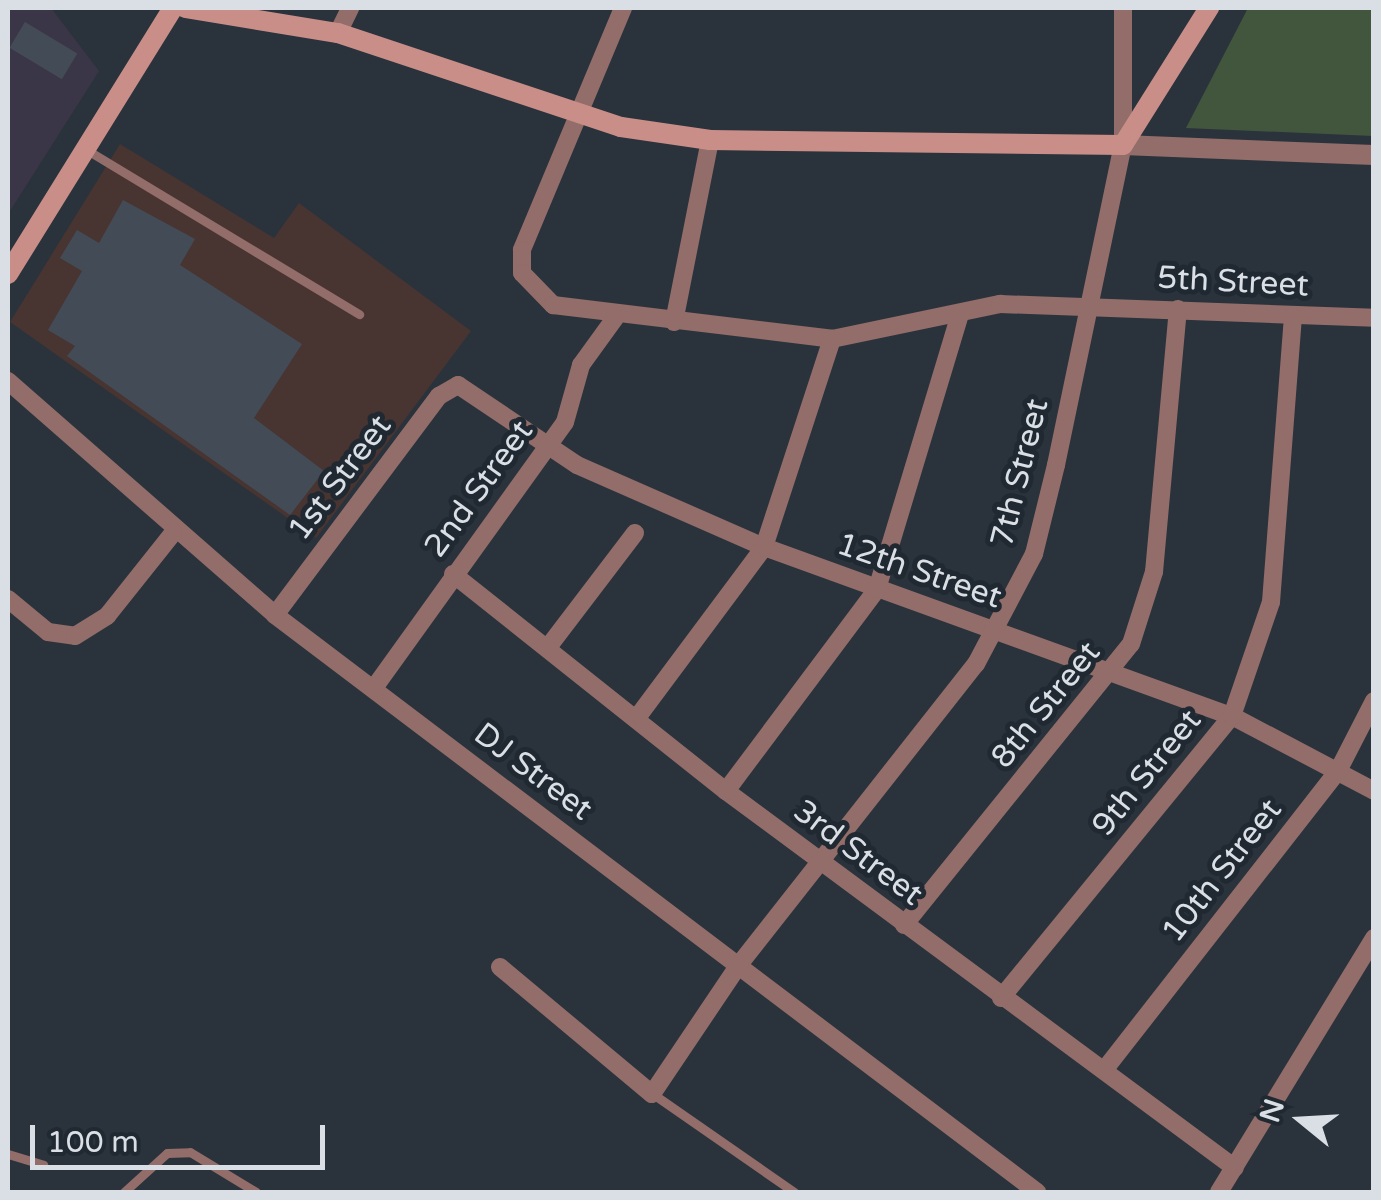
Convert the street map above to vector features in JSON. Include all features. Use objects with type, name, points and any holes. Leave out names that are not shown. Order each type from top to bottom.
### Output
[{"type":"main road","points":[[8,274],[172,8]]},
{"type":"main road","points":[[186,8],[338,33],[573,115],[710,140],[1123,146],[1208,8]]},
{"type":"street","points":[[338,33],[350,8]]},
{"type":"street","points":[[573,115],[623,8]]},
{"type":"street","name":"7th Street","points":[[652,1094],[738,966],[823,864],[998,630],[1034,554],[1123,146],[1123,8]]},
{"type":"street","name":"5th Street","points":[[573,115],[522,273],[554,305],[615,318],[832,339],[959,317],[1000,304],[1089,304],[1374,318]]},
{"type":"street","points":[[674,322],[710,140]]},
{"type":"street","points":[[1123,146],[1374,155]]},
{"type":"street","name":"8th Street","points":[[904,925],[1112,674],[1154,572],[1178,310]]},
{"type":"street","name":"9th Street","points":[[1001,998],[1232,716],[1271,602],[1293,316]]},
{"type":"street","points":[[726,791],[877,589],[959,317]]},
{"type":"street","name":"2nd Street","points":[[374,688],[546,449],[581,365],[615,318]]},
{"type":"street","points":[[640,715],[764,547],[832,339]]},
{"type":"street","name":"DJ Street","points":[[8,380],[173,534],[275,615],[1037,1192]]},
{"type":"street","name":"12th Street","points":[[458,385],[546,449],[764,547],[1232,716],[1374,791]]},
{"type":"street","name":"1st Street","points":[[275,615],[439,396],[458,385]]},
{"type":"street","points":[[549,646],[635,533]]},
{"type":"street","points":[[8,599],[48,632],[75,636],[107,616],[173,534]]},
{"type":"street","name":"3rd Street","points":[[454,574],[640,715],[726,791],[1235,1168]]},
{"type":"street","name":"10th Street","points":[[1105,1069],[1338,771],[1374,701]]},
{"type":"street","points":[[1219,1192],[1374,938]]},
{"type":"street","points":[[500,966],[652,1094]]},
{"type":"lane","points":[[85,148],[359,314]]},
{"type":"lane","points":[[652,1094],[794,1192]]},
{"type":"lane","points":[[124,1192],[167,1152],[190,1152],[256,1192]]},
{"type":"lane","points":[[8,1154],[43,1165]]},
{"type":"shaded area","points":[[8,8],[51,8],[99,71],[8,214]]},
{"type":"shaded area","points":[[120,144],[274,238],[299,203],[471,331],[316,538],[10,322]]},
{"type":"green space","points":[[1248,8],[1373,8],[1373,136],[1186,128]]},
{"type":"building","points":[[25,22],[77,53],[62,79],[10,48]]},
{"type":"building","points":[[123,200],[195,239],[180,265],[302,344],[254,418],[324,471],[290,515],[67,356],[75,346],[48,330],[82,271],[60,258],[77,230],[99,243]]}]
